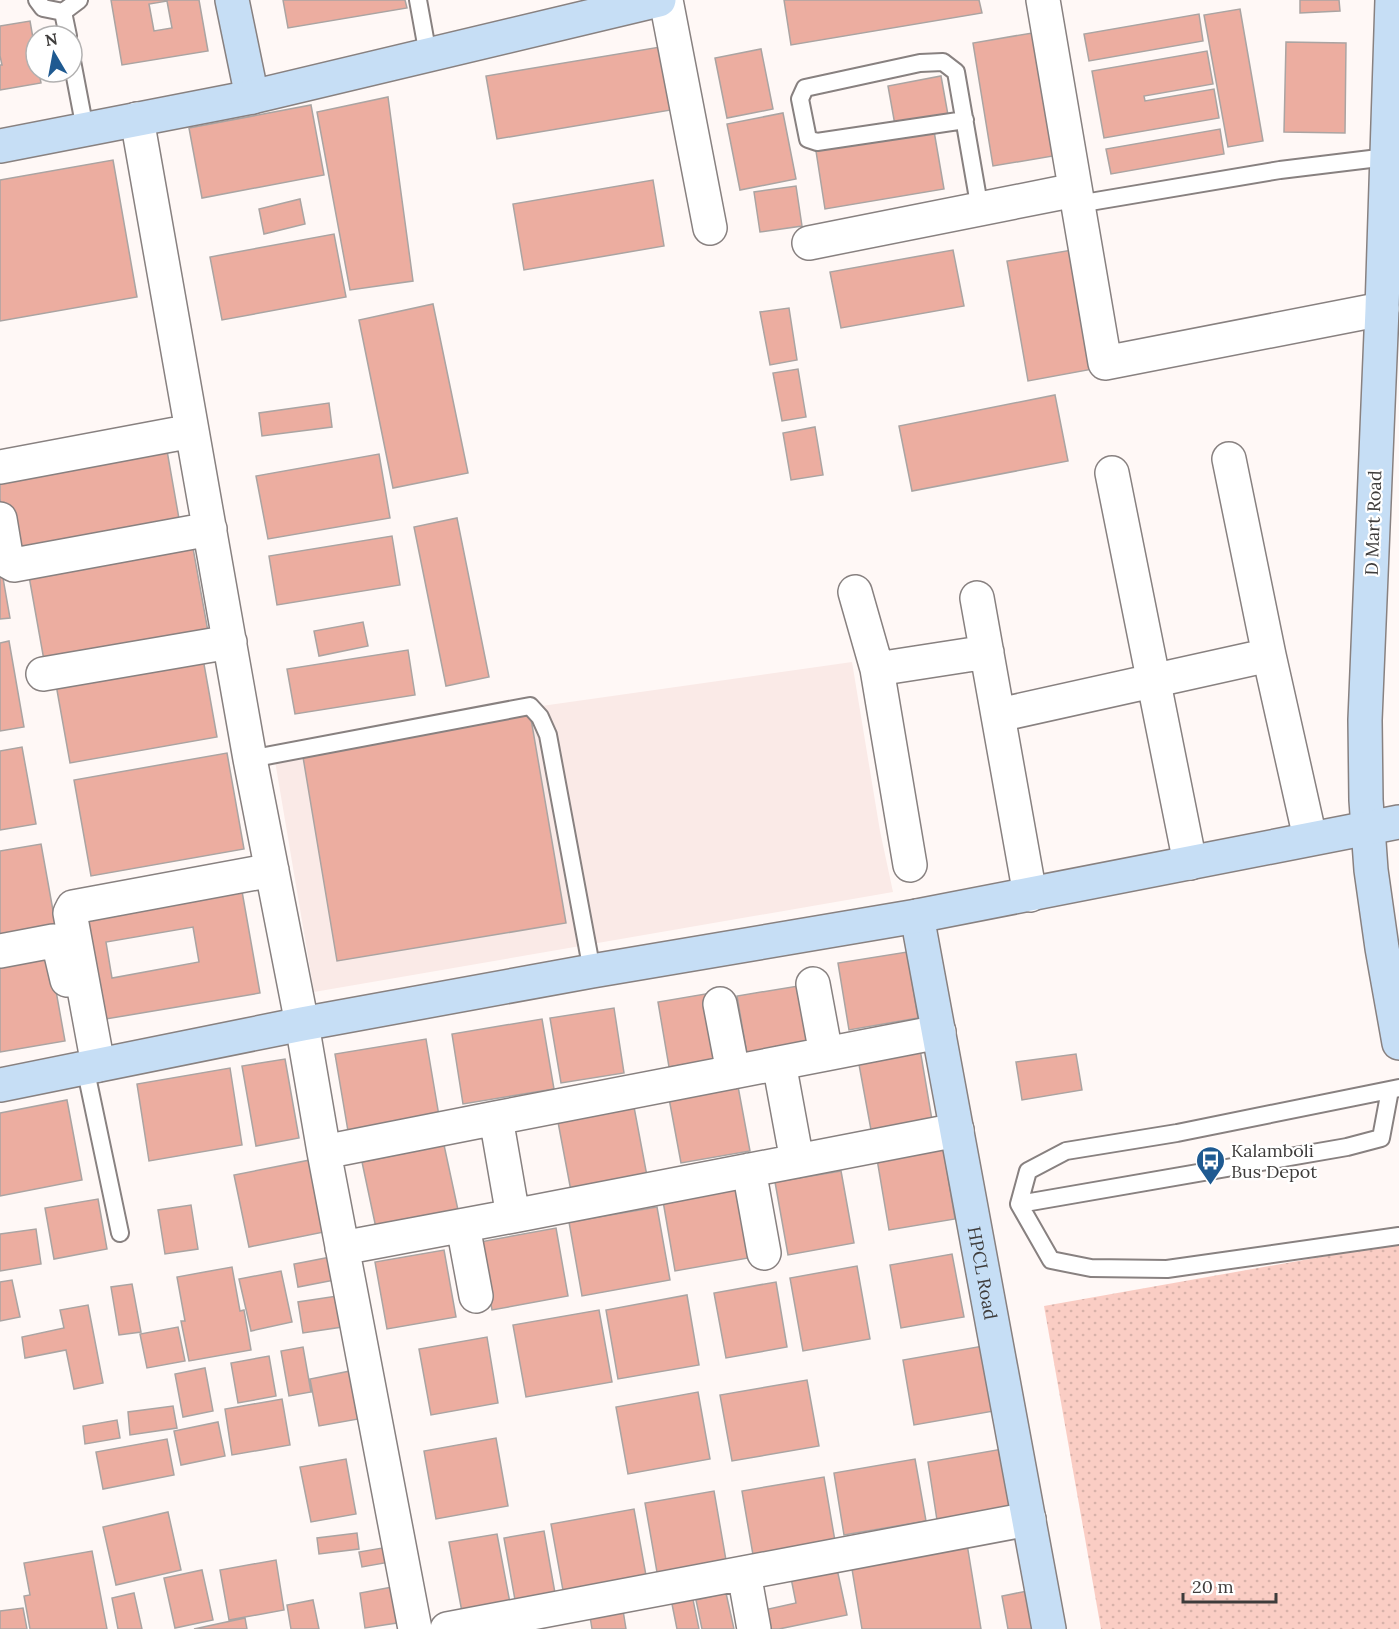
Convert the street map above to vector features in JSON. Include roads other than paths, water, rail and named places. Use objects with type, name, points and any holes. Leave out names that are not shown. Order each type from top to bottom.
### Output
[{"type":"street","points":[[232,0],[252,97]]},
{"type":"street","points":[[0,146],[252,97],[428,55],[602,7],[659,0]]},
{"type":"street","points":[[666,0],[710,228]]},
{"type":"street","points":[[1043,0],[1105,363],[1382,309]]},
{"type":"street","name":"D Mart Road","points":[[1392,0],[1365,720],[1366,800],[1384,825],[1371,870],[1399,1043]]},
{"type":"street","points":[[137,119],[250,759],[415,1629]]},
{"type":"street","points":[[809,243],[980,210],[1077,197]]},
{"type":"street","points":[[0,467],[192,431]]},
{"type":"street","points":[[1229,459],[1269,655],[1310,838]]},
{"type":"street","points":[[1112,473],[1190,863]]},
{"type":"street","points":[[0,519],[7,561],[14,565],[210,529]]},
{"type":"street","points":[[855,592],[877,669],[910,865]]},
{"type":"street","points":[[977,598],[1030,895]]},
{"type":"street","points":[[43,674],[230,642]]},
{"type":"street","points":[[877,669],[987,652]]},
{"type":"street","points":[[999,715],[1269,655]]},
{"type":"street","points":[[0,1085],[302,1024],[592,971],[917,916],[1384,825]]},
{"type":"street","points":[[92,1066],[70,913],[74,907],[272,870]]},
{"type":"street","name":"HPCL Road","points":[[917,916],[1049,1629]]},
{"type":"street","points":[[0,951],[53,941],[59,946],[92,1066]]},
{"type":"street","points":[[813,984],[826,1054]]},
{"type":"street","points":[[720,1004],[733,1072]]},
{"type":"street","points":[[324,1152],[939,1032]]},
{"type":"street","points":[[778,1063],[797,1161]]},
{"type":"street","points":[[496,1118],[513,1216]]},
{"type":"street","points":[[342,1248],[957,1130]]},
{"type":"street","points":[[749,1170],[764,1253]]},
{"type":"street","points":[[463,1226],[476,1296]]},
{"type":"street","points":[[447,1629],[1029,1519]]},
{"type":"street","points":[[744,1573],[754,1629]]},
{"type":"lane","points":[[37,0],[43,8],[63,12],[79,0]]},
{"type":"lane","points":[[418,0],[428,55]]},
{"type":"lane","points":[[63,12],[66,24]]},
{"type":"lane","points":[[965,120],[817,142],[808,139],[800,99],[805,88],[920,63],[943,62],[956,72],[965,120],[980,210]]},
{"type":"lane","points":[[76,84],[85,129]]},
{"type":"lane","points":[[1077,197],[1387,157]]},
{"type":"lane","points":[[250,759],[530,706],[540,717],[548,735],[592,971]]},
{"type":"lane","points":[[92,1066],[120,1233]]},
{"type":"lane","points":[[1019,1204],[1347,1147],[1381,1138],[1395,1089],[1177,1132],[1066,1151],[1028,1172],[1019,1204],[1051,1260],[1091,1268],[1167,1269],[1399,1236]]},
{"type":"place","name":"Kalamboli Bus Depot","points":[[1210,1186]]}]
